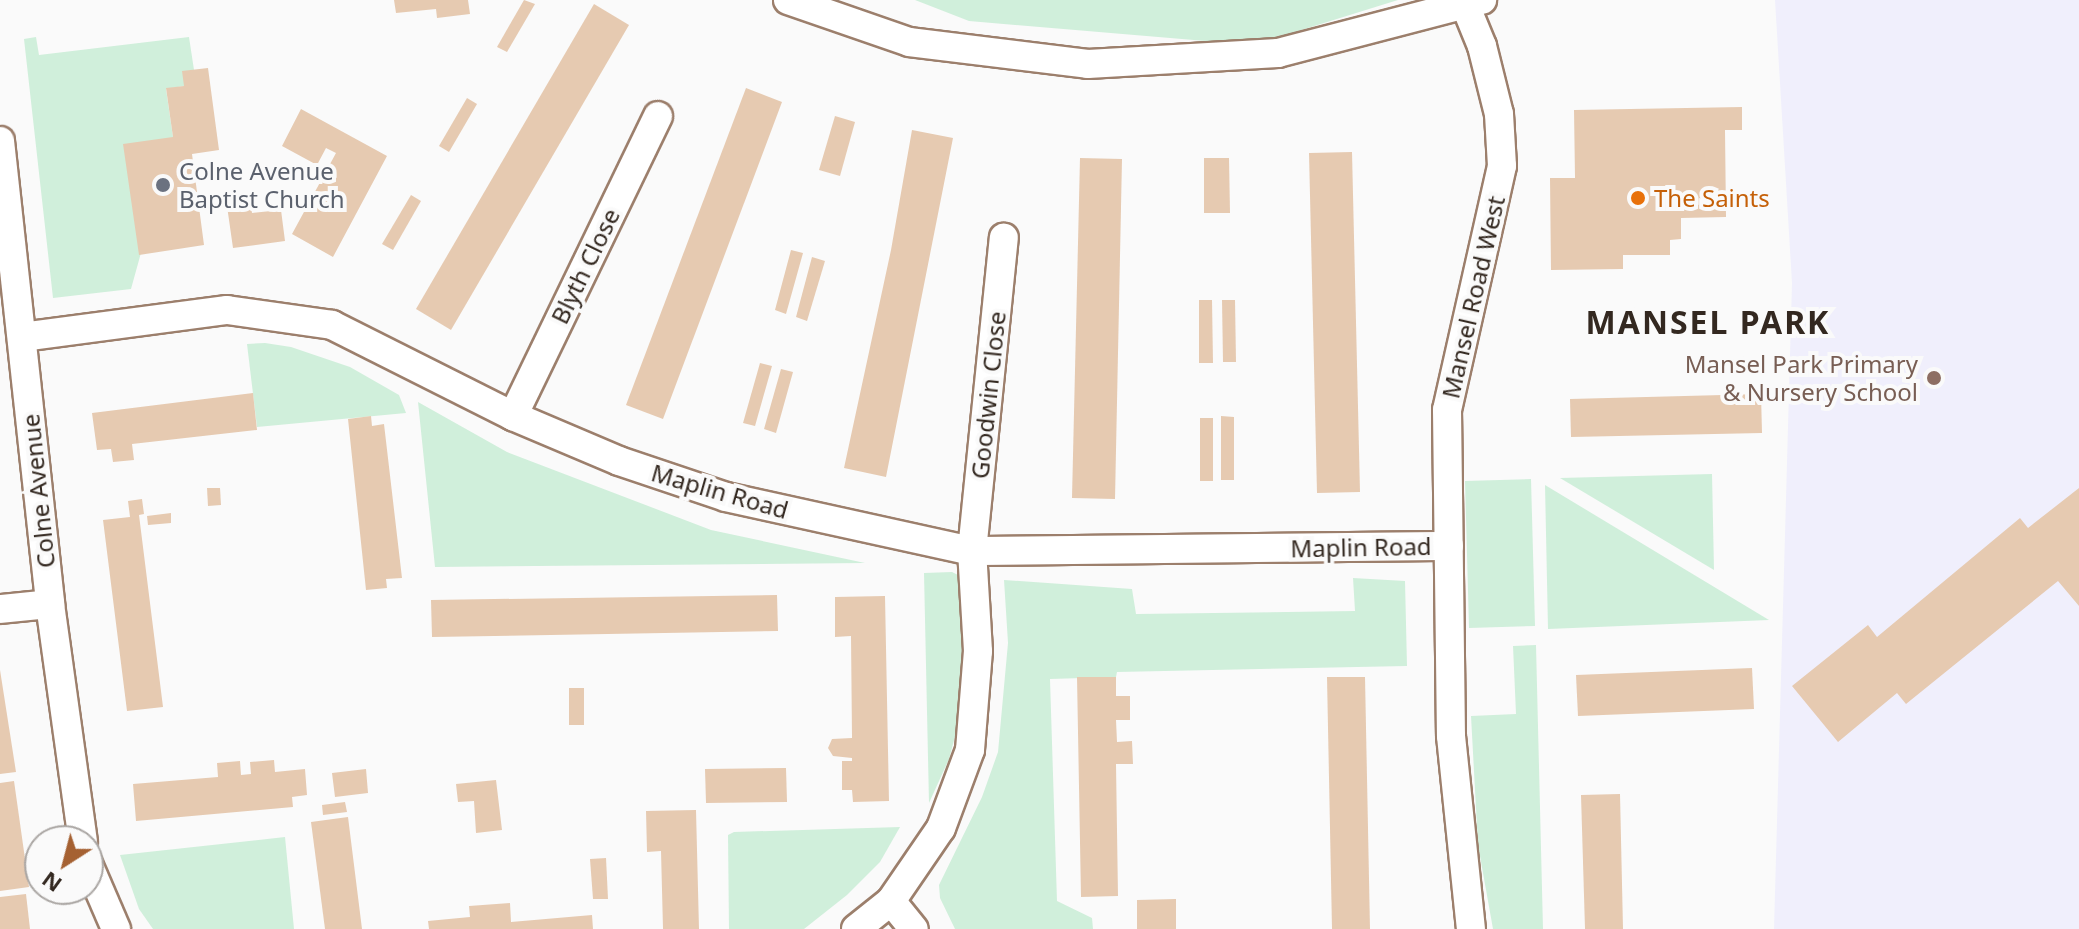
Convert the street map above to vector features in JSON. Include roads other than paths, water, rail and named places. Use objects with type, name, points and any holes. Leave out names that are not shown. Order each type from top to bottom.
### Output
[{"type":"street","points":[[788,0],[909,42],[1088,64],[1278,53],[1475,3]]},
{"type":"street","name":"Mansel Road West","points":[[1471,929],[1451,736],[1447,410],[1502,166],[1499,114],[1475,3]]},
{"type":"street","name":"Blyth Close","points":[[513,416],[658,116]]},
{"type":"street","name":"Colne Avenue","points":[[0,141],[50,604],[81,825]]},
{"type":"street","name":"Goodwin Close","points":[[856,929],[891,901],[941,828],[970,750],[978,651],[972,551],[1004,238]]},
{"type":"street","name":"Maplin Road","points":[[22,337],[227,310],[332,325],[513,416],[619,461],[726,497],[972,551],[1449,546]]},
{"type":"street","points":[[0,609],[50,604]]},
{"type":"street","points":[[104,901],[116,929]]},
{"type":"street","points":[[891,901],[914,929]]},
{"type":"place","name":"Colne Avenue Baptist Church","points":[[163,185]]},
{"type":"place","name":"The Saints","points":[[1638,198]]},
{"type":"place","name":"Mansel Park Primary & Nursery School","points":[[1934,378]]},
{"type":"district","name":"MANSEL PARK","points":[[1708,322]]}]
